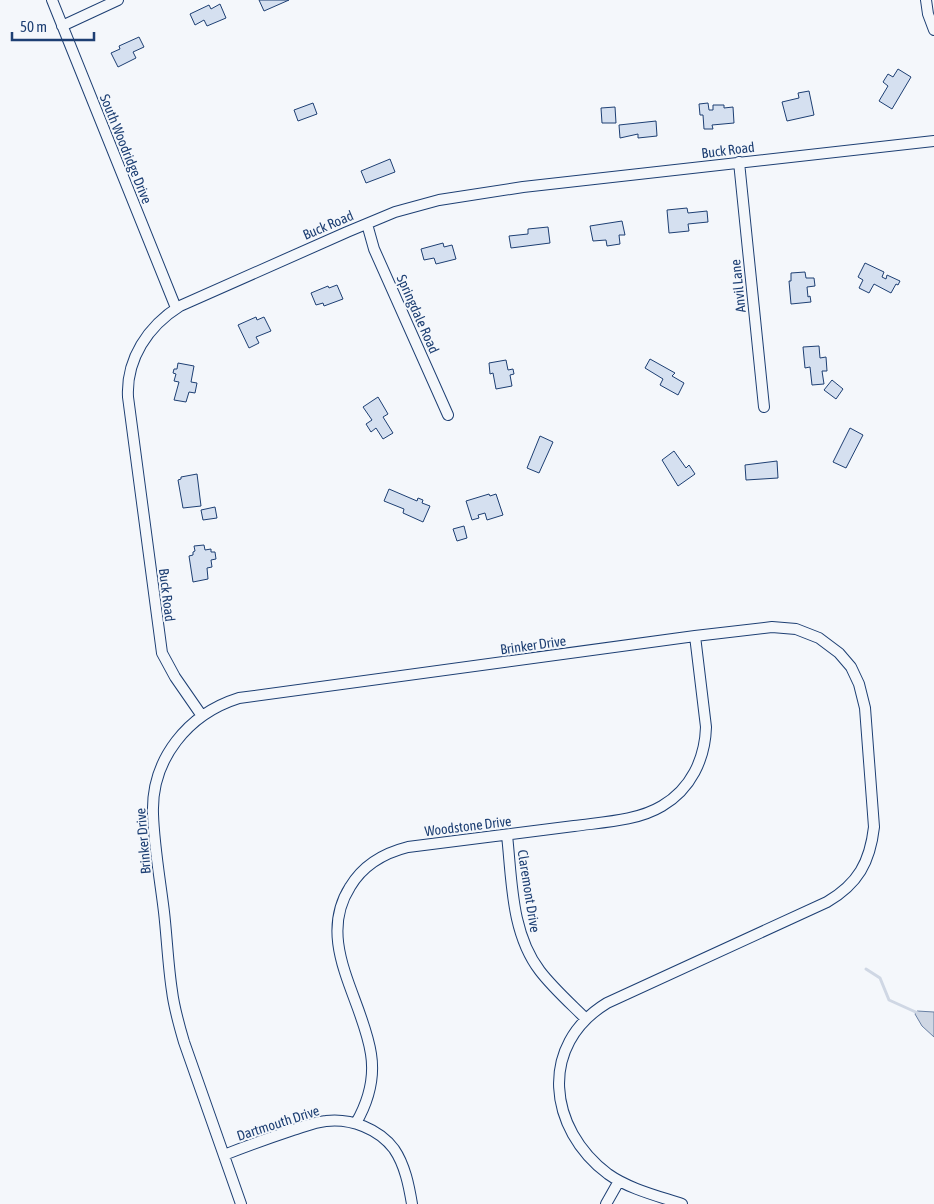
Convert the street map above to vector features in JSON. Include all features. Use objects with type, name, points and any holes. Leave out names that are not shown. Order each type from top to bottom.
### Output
[{"type":"street","name":"South Woodridge Drive","points":[[52,0],[176,308]]},
{"type":"street","points":[[62,26],[118,0]]},
{"type":"street","points":[[926,0],[928,14],[934,30]]},
{"type":"street","name":"Buck Road","points":[[202,716],[175,677],[162,653],[128,398],[129,379],[138,350],[156,325],[176,308],[395,212],[439,200],[487,191],[934,141]]},
{"type":"street","name":"Anvil Lane","points":[[739,162],[764,407]]},
{"type":"street","name":"Springdale Road","points":[[367,224],[374,248],[448,415]]},
{"type":"street","name":"Brinker Drive","points":[[241,1204],[184,1042],[176,1010],[170,976],[153,813],[157,780],[166,758],[179,738],[202,716],[216,707],[239,698],[772,627],[784,627],[802,631],[819,638],[839,653],[851,667],[863,696],[874,827],[872,844],[860,872],[845,890],[835,897],[607,1003],[585,1018]]},
{"type":"street","name":"Woodstone Drive","points":[[356,1123],[368,1098],[372,1070],[369,1042],[339,953],[337,938],[337,920],[347,891],[353,881],[370,864],[385,854],[396,850],[641,815],[671,801],[692,779],[700,762],[706,739],[695,636]]},
{"type":"street","name":"Claremont Drive","points":[[506,835],[518,926],[523,942],[540,972],[585,1018]]},
{"type":"street","points":[[585,1018],[567,1044],[558,1075],[562,1108],[568,1124],[585,1152],[596,1164],[619,1181],[682,1204]]},
{"type":"street","name":"Dartmouth Drive","points":[[224,1155],[316,1123],[342,1120],[356,1123],[381,1136],[395,1151],[403,1168],[412,1204]]},
{"type":"street","points":[[606,1204],[619,1181]]},
{"type":"shaded area","points":[[917,1011],[934,1012],[934,1037],[922,1026],[915,1014]]},
{"type":"building","points":[[259,0],[289,0],[264,11]]},
{"type":"building","points":[[220,4],[226,18],[207,26],[204,20],[195,25],[190,14],[209,5],[211,9]]},
{"type":"building","points":[[139,37],[144,47],[133,52],[136,58],[118,67],[111,53],[120,49],[119,46]]},
{"type":"building","points":[[898,69],[911,77],[892,109],[879,101],[888,86],[883,82],[888,74],[893,77]]},
{"type":"building","points":[[809,91],[814,115],[787,121],[782,102],[799,98],[798,93]]},
{"type":"building","points":[[313,103],[317,114],[298,121],[294,110]]},
{"type":"building","points":[[708,103],[709,110],[713,110],[713,105],[724,105],[724,108],[733,107],[734,123],[712,125],[713,129],[704,129],[703,115],[700,115],[699,104]]},
{"type":"building","points":[[615,107],[616,123],[602,123],[601,108]]},
{"type":"building","points":[[656,121],[657,136],[638,138],[638,134],[620,138],[619,125]]},
{"type":"building","points":[[390,159],[395,172],[366,183],[361,171]]},
{"type":"building","points":[[687,208],[688,213],[707,211],[708,222],[688,224],[689,231],[669,233],[667,210]]},
{"type":"building","points":[[622,221],[625,235],[619,235],[620,244],[607,246],[606,240],[593,241],[590,226]]},
{"type":"building","points":[[548,227],[550,243],[511,248],[509,236],[528,234],[528,229]]},
{"type":"building","points":[[443,243],[444,247],[452,245],[456,259],[436,264],[434,258],[424,260],[421,249]]},
{"type":"building","points":[[865,263],[884,272],[882,277],[886,279],[887,275],[900,281],[891,293],[874,284],[869,293],[859,288],[863,280],[858,277]]},
{"type":"building","points":[[805,272],[806,278],[814,278],[815,286],[807,287],[808,297],[810,296],[811,302],[791,304],[789,281],[791,281],[791,273]]},
{"type":"building","points":[[337,285],[343,299],[324,306],[323,303],[316,305],[311,293],[328,286],[329,288]]},
{"type":"building","points":[[256,317],[257,320],[264,317],[271,331],[256,337],[259,343],[249,348],[238,325]]},
{"type":"building","points":[[819,346],[820,358],[826,357],[827,371],[822,371],[824,384],[812,385],[810,367],[805,368],[803,347]]},
{"type":"building","points":[[650,359],[675,373],[672,376],[684,383],[678,395],[660,385],[663,379],[645,368]]},
{"type":"building","points":[[506,360],[508,370],[513,369],[514,374],[510,375],[512,386],[496,389],[493,373],[490,374],[489,363]]},
{"type":"building","points":[[178,363],[194,366],[191,382],[197,383],[195,393],[189,392],[186,402],[174,400],[179,382],[174,381],[176,374],[173,373],[174,369],[177,369]]},
{"type":"building","points":[[832,380],[843,389],[836,399],[824,390]]},
{"type":"building","points":[[378,397],[388,414],[383,417],[393,433],[383,439],[376,428],[371,432],[366,424],[372,420],[363,407]]},
{"type":"building","points":[[850,428],[863,435],[846,468],[833,462]]},
{"type":"building","points":[[540,436],[553,442],[539,473],[527,468]]},
{"type":"building","points":[[674,451],[686,468],[689,465],[695,474],[678,486],[662,460]]},
{"type":"building","points":[[777,461],[778,478],[746,480],[745,465]]},
{"type":"building","points":[[197,474],[201,506],[183,508],[178,480],[181,477]]},
{"type":"building","points":[[389,489],[417,501],[418,498],[423,500],[422,503],[430,506],[423,522],[403,513],[404,509],[384,501]]},
{"type":"building","points":[[489,494],[490,496],[496,494],[503,515],[487,520],[485,513],[478,515],[479,518],[472,520],[466,501]]},
{"type":"building","points":[[215,507],[217,518],[203,520],[201,510]]},
{"type":"building","points":[[464,526],[467,538],[457,541],[453,529]]},
{"type":"building","points":[[204,545],[205,550],[211,549],[211,552],[215,552],[216,559],[211,560],[212,567],[207,568],[208,579],[193,582],[189,556],[193,555],[195,551],[194,546]]},
{"type":"waterway","points":[[866,969],[880,978],[889,1000],[920,1014]]}]
